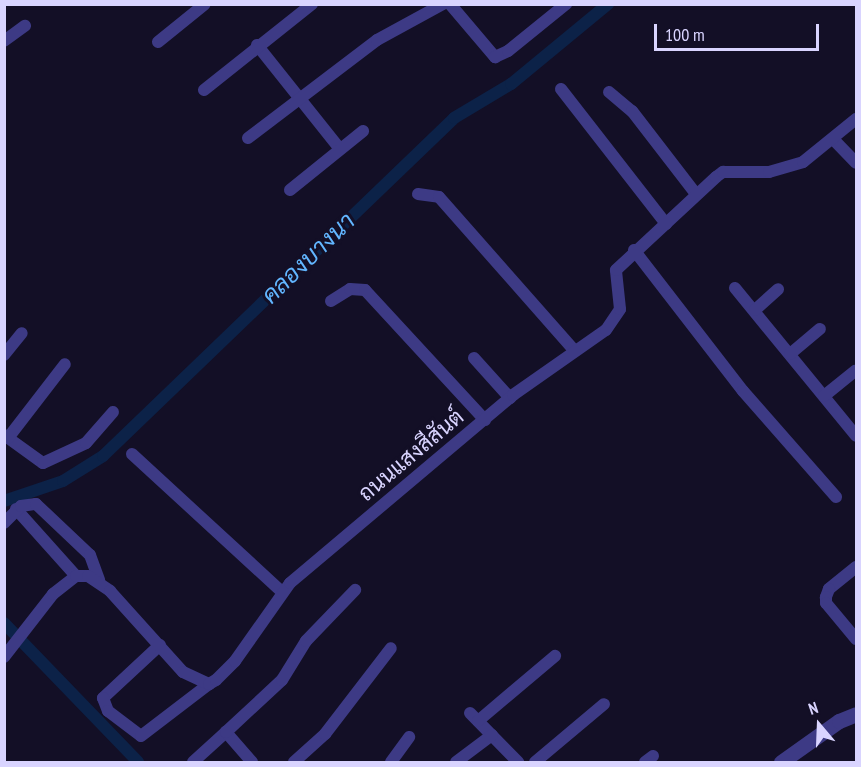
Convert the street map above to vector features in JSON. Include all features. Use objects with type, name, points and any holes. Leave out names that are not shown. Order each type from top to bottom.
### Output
[{"type":"street","points":[[158,42],[205,4]]},
{"type":"street","points":[[204,90],[257,45],[312,4]]},
{"type":"street","points":[[248,138],[377,40],[443,4]]},
{"type":"street","points":[[450,4],[495,57],[508,51],[566,4]]},
{"type":"street","points":[[4,40],[25,26]]},
{"type":"street","points":[[257,45],[340,149]]},
{"type":"street","points":[[561,89],[666,224]]},
{"type":"street","points":[[609,92],[633,111],[696,195]]},
{"type":"street","name":"ถนนแสงสีสันต์","points":[[160,645],[103,698],[108,711],[141,736],[227,671],[282,592],[510,398],[575,351],[599,337],[617,317],[616,270],[634,250],[696,195],[723,172],[787,169],[803,162],[856,120]]},
{"type":"street","points":[[290,190],[363,131]]},
{"type":"street","points":[[833,139],[856,163]]},
{"type":"street","points":[[418,194],[440,197],[575,351]]},
{"type":"street","points":[[634,250],[743,391],[837,497]]},
{"type":"street","points":[[735,288],[856,436]]},
{"type":"street","points":[[331,301],[350,289],[365,290],[485,420]]},
{"type":"street","points":[[755,310],[778,289]]},
{"type":"street","points":[[790,354],[820,329]]},
{"type":"street","points":[[4,355],[22,333]]},
{"type":"street","points":[[474,358],[510,398]]},
{"type":"street","points":[[64,364],[6,436],[43,463],[86,443],[113,412]]},
{"type":"street","points":[[824,396],[855,371]]},
{"type":"street","points":[[132,454],[282,592]]},
{"type":"street","points":[[4,523],[16,510],[36,504],[90,555],[99,580],[183,672],[209,684]]},
{"type":"street","points":[[16,510],[76,576],[99,580]]},
{"type":"street","points":[[856,567],[829,589],[826,603],[856,639]]},
{"type":"street","points":[[4,657],[53,594],[76,576]]},
{"type":"street","points":[[193,762],[282,680],[306,641],[355,590]]},
{"type":"street","points":[[294,762],[325,734],[391,648]]},
{"type":"street","points":[[518,762],[474,717],[555,656]]},
{"type":"street","points":[[535,762],[604,704]]},
{"type":"street","points":[[781,762],[839,721],[856,714]]},
{"type":"street","points":[[226,732],[252,762]]},
{"type":"street","points":[[456,762],[492,735]]},
{"type":"street","points":[[391,762],[409,738]]},
{"type":"waterway","name":"คลองบางนา","points":[[4,501],[63,481],[103,456],[454,118],[511,84],[608,4]]},
{"type":"waterway","points":[[4,623],[138,762]]}]
